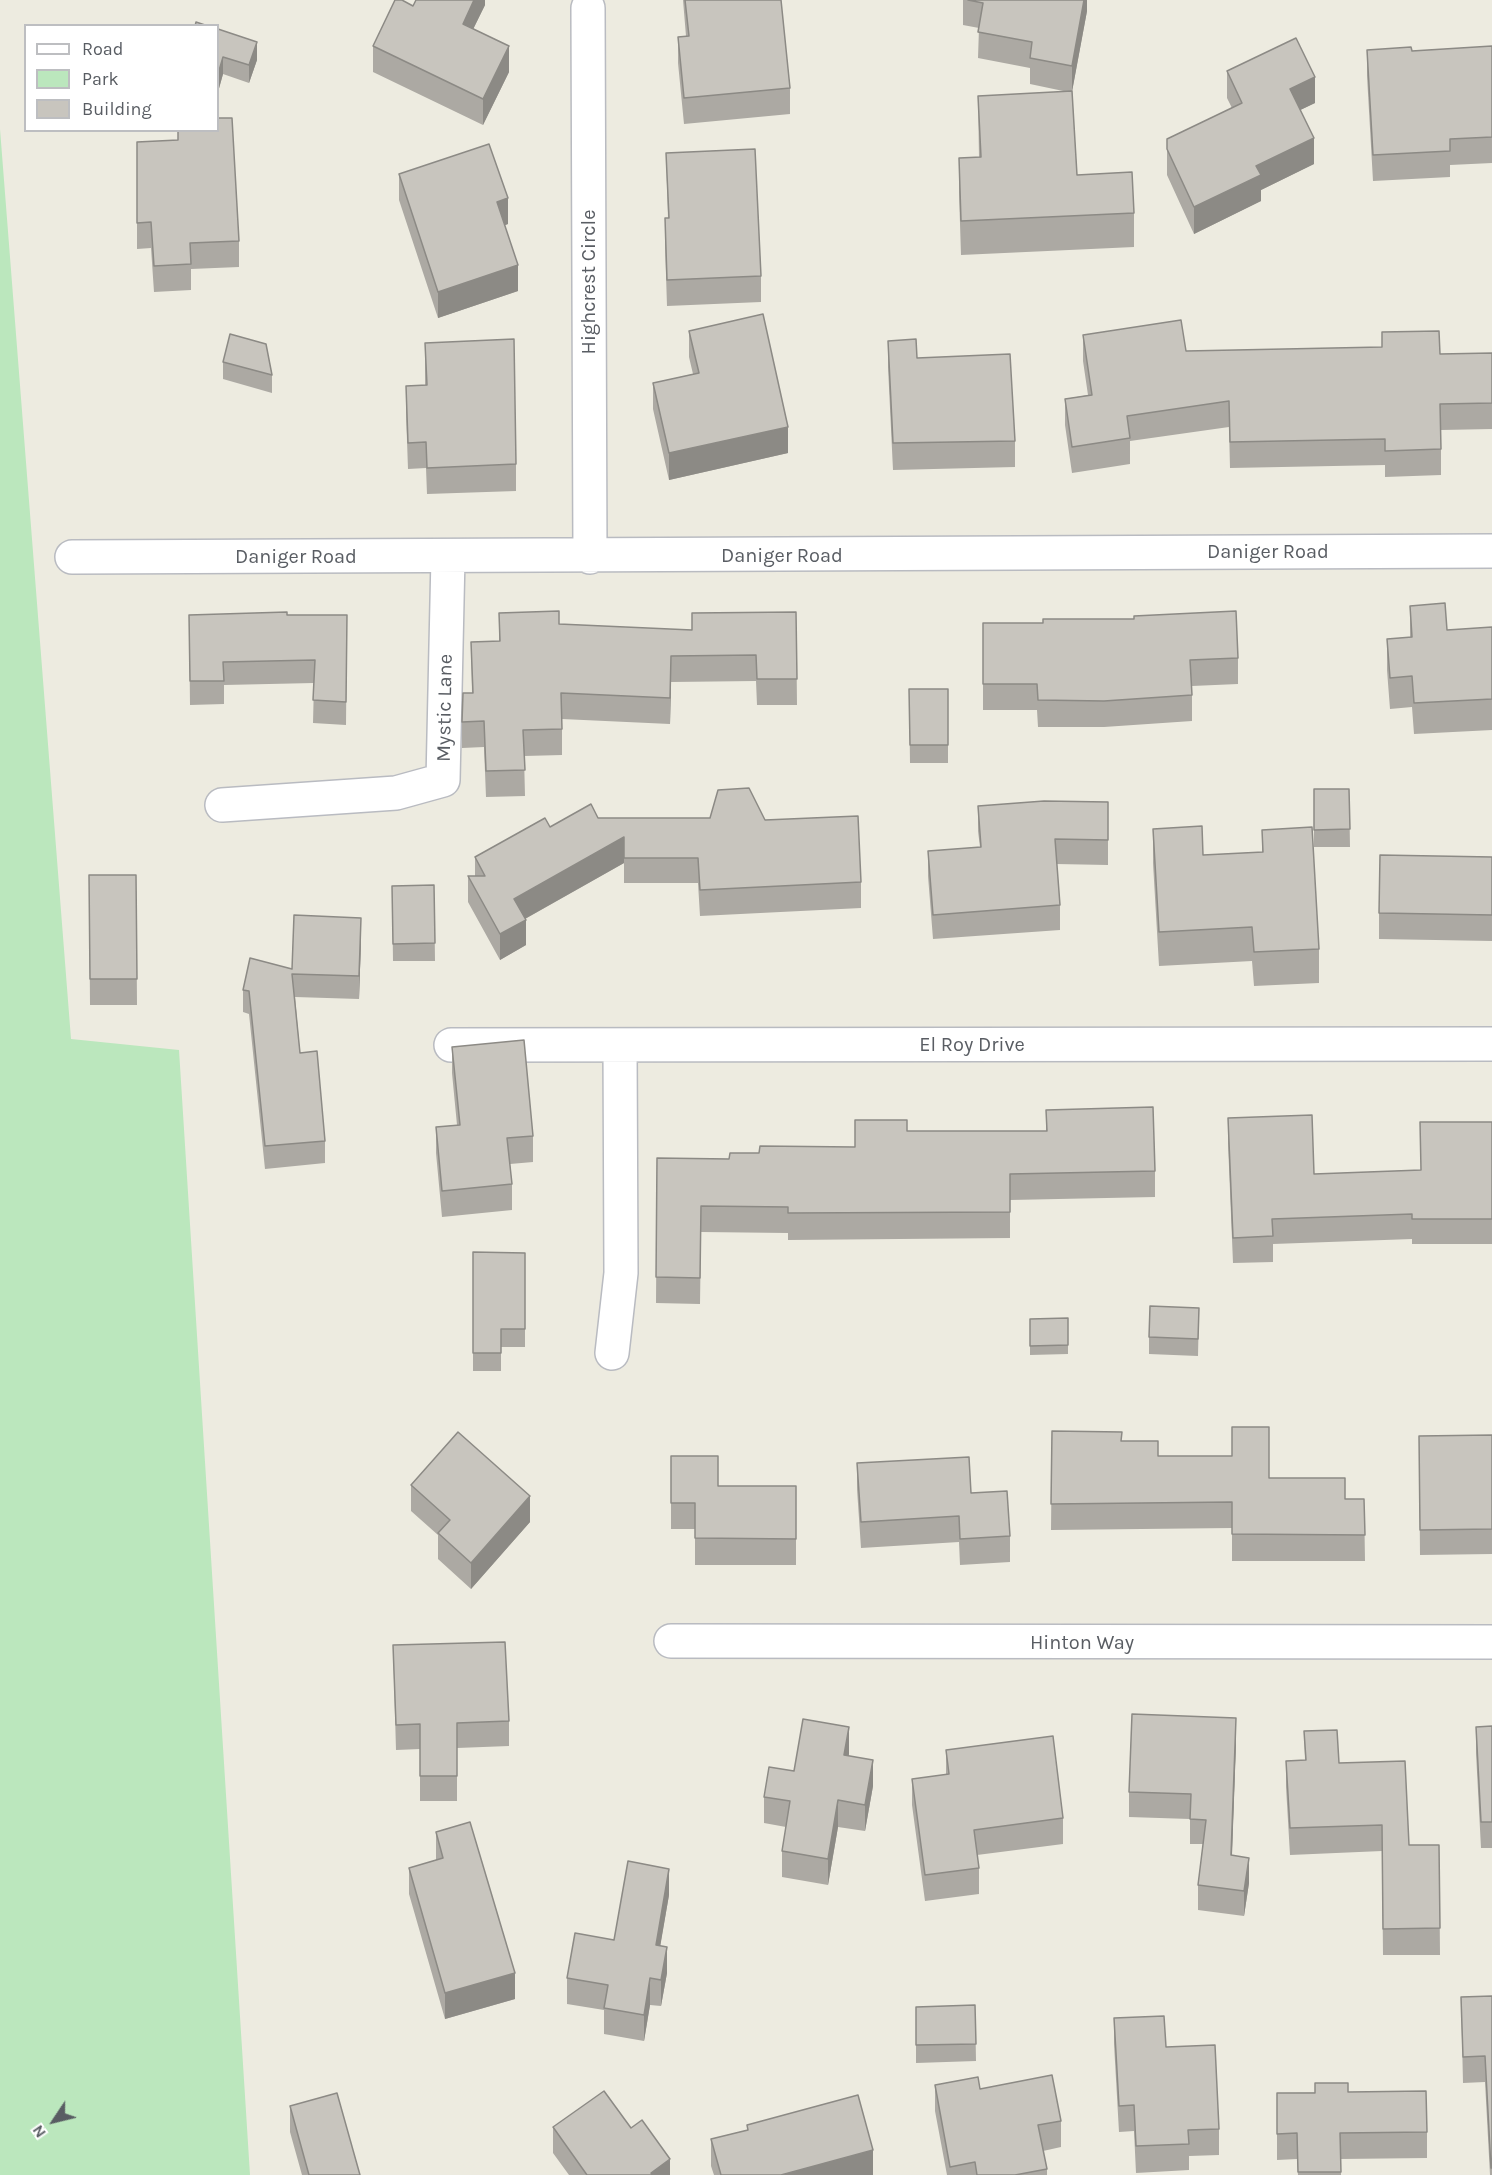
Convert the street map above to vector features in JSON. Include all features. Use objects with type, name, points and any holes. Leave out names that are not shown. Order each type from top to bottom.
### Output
[{"type":"street","name":"Highcrest Circle","points":[[588,8],[590,557]]},
{"type":"street","name":"Daniger Road","points":[[72,557],[590,557],[1492,551]]},
{"type":"street","name":"Mystic Lane","points":[[222,805],[396,793],[443,780],[448,557]]},
{"type":"street","name":"El Roy Drive","points":[[452,1045],[1492,1044]]},
{"type":"street","points":[[612,1353],[621,1273],[620,1045]]},
{"type":"street","name":"Hinton Way","points":[[671,1641],[1492,1642]]},
{"type":"green space","points":[[0,129],[71,1039],[179,1050],[250,2175],[0,2175]]},
{"type":"building","points":[[395,0],[402,0],[413,6],[416,0],[474,0],[463,24],[509,46],[483,99],[373,46]]},
{"type":"building","points":[[685,0],[781,0],[790,88],[684,98],[678,37],[689,36]]},
{"type":"building","points":[[968,0],[1084,0],[1072,66],[1030,58],[1032,42],[978,32],[983,3]]},
{"type":"building","points":[[219,29],[257,42],[249,65],[223,57],[219,71]]},
{"type":"building","points":[[1296,38],[1315,77],[1290,89],[1314,138],[1256,166],[1261,175],[1194,207],[1167,149],[1167,139],[1242,103],[1227,71]]},
{"type":"building","points":[[1492,46],[1492,137],[1450,139],[1450,151],[1373,155],[1367,50],[1411,47],[1412,51]]},
{"type":"building","points":[[1072,91],[1077,175],[1132,172],[1134,213],[961,221],[959,158],[981,157],[978,96]]},
{"type":"building","points":[[219,118],[232,118],[239,241],[190,243],[191,264],[154,266],[151,222],[137,223],[137,142],[178,140],[178,132],[219,132]]},
{"type":"building","points":[[489,144],[508,198],[497,202],[518,265],[438,292],[399,174]]},
{"type":"building","points":[[755,149],[761,276],[667,280],[665,218],[669,218],[666,153]]},
{"type":"building","points":[[763,314],[788,427],[669,453],[653,383],[699,373],[689,331]]},
{"type":"building","points":[[1181,320],[1186,351],[1382,347],[1382,332],[1439,331],[1440,354],[1492,353],[1492,403],[1440,404],[1441,449],[1385,451],[1385,439],[1230,442],[1229,401],[1127,416],[1130,438],[1072,447],[1065,399],[1092,395],[1083,335]]},
{"type":"building","points":[[230,334],[266,344],[272,375],[223,362]]},
{"type":"building","points":[[514,339],[516,464],[427,468],[426,442],[408,443],[406,386],[427,385],[425,343]]},
{"type":"building","points":[[916,339],[917,358],[1010,354],[1015,441],[893,443],[888,341]]},
{"type":"building","points":[[1445,603],[1447,630],[1492,627],[1492,699],[1414,703],[1412,676],[1390,678],[1387,639],[1412,637],[1410,606]]},
{"type":"building","points":[[559,611],[559,624],[692,630],[692,613],[796,612],[797,679],[757,679],[756,655],[671,656],[670,698],[561,693],[562,729],[523,730],[525,770],[486,771],[484,721],[462,722],[463,693],[473,693],[471,642],[500,641],[499,613]]},
{"type":"building","points":[[1236,611],[1238,658],[1190,660],[1192,695],[1104,701],[1038,700],[1037,684],[983,684],[983,623],[1043,623],[1043,619],[1134,619],[1134,616]]},
{"type":"building","points":[[287,612],[287,615],[347,615],[346,702],[313,700],[315,660],[223,662],[224,681],[190,681],[189,615]]},
{"type":"building","points":[[909,689],[948,689],[948,745],[910,745]]},
{"type":"building","points":[[749,788],[765,820],[858,816],[861,882],[700,890],[698,858],[624,858],[624,837],[514,899],[526,920],[500,934],[468,876],[485,876],[475,857],[545,818],[550,827],[591,804],[598,818],[710,818],[718,790]]},
{"type":"building","points":[[1314,789],[1349,789],[1350,829],[1314,830]]},
{"type":"building","points":[[1044,801],[1108,802],[1108,840],[1055,839],[1060,905],[933,915],[928,851],[981,847],[978,806]]},
{"type":"building","points":[[1202,826],[1203,855],[1263,852],[1262,830],[1312,827],[1319,949],[1254,952],[1252,927],[1159,932],[1153,829]]},
{"type":"building","points":[[1380,855],[1492,857],[1492,915],[1379,913]]},
{"type":"building","points":[[89,875],[136,875],[137,979],[90,979]]},
{"type":"building","points":[[434,885],[435,943],[393,944],[392,886]]},
{"type":"building","points":[[294,915],[361,918],[359,976],[292,974],[300,1053],[317,1051],[325,1141],[265,1146],[249,991],[243,990],[250,958],[292,969]]},
{"type":"building","points":[[524,1040],[533,1136],[507,1138],[512,1184],[442,1191],[436,1127],[460,1125],[452,1047]]},
{"type":"building","points":[[1153,1107],[1155,1171],[1010,1174],[1010,1212],[788,1213],[788,1207],[701,1206],[700,1278],[656,1277],[657,1158],[729,1159],[730,1153],[759,1153],[760,1146],[855,1147],[855,1120],[907,1120],[907,1131],[1047,1131],[1046,1110]]},
{"type":"building","points":[[1312,1115],[1314,1174],[1421,1170],[1420,1122],[1492,1122],[1492,1219],[1412,1219],[1412,1214],[1272,1219],[1273,1236],[1233,1238],[1228,1118]]},
{"type":"building","points":[[473,1252],[525,1253],[525,1329],[501,1329],[501,1353],[473,1353]]},
{"type":"building","points":[[1150,1306],[1199,1308],[1198,1339],[1149,1337]]},
{"type":"building","points":[[1068,1318],[1068,1345],[1030,1346],[1030,1319]]},
{"type":"building","points":[[1232,1427],[1269,1427],[1269,1478],[1345,1478],[1345,1499],[1364,1499],[1365,1535],[1232,1534],[1232,1502],[1051,1504],[1052,1431],[1122,1432],[1121,1441],[1158,1441],[1158,1456],[1232,1456]]},
{"type":"building","points":[[458,1432],[530,1496],[471,1563],[438,1533],[450,1520],[411,1485]]},
{"type":"building","points":[[1492,1435],[1492,1529],[1420,1530],[1419,1436]]},
{"type":"building","points":[[671,1456],[718,1456],[718,1486],[796,1486],[796,1539],[695,1538],[695,1503],[671,1503]]},
{"type":"building","points":[[969,1457],[971,1493],[1007,1491],[1010,1536],[960,1539],[959,1516],[861,1522],[857,1463]]},
{"type":"building","points":[[505,1642],[509,1721],[457,1723],[457,1776],[420,1776],[420,1724],[396,1725],[393,1645]]},
{"type":"building","points":[[1132,1714],[1236,1718],[1231,1855],[1249,1858],[1244,1891],[1198,1885],[1206,1820],[1190,1819],[1191,1794],[1129,1792]]},
{"type":"building","points":[[803,1719],[849,1727],[844,1755],[873,1760],[865,1805],[838,1800],[828,1859],[782,1851],[790,1801],[764,1797],[769,1767],[794,1771]]},
{"type":"building","points":[[1492,1726],[1492,1822],[1481,1822],[1476,1727]]},
{"type":"building","points":[[1337,1730],[1339,1763],[1405,1761],[1409,1845],[1439,1845],[1440,1928],[1383,1929],[1382,1825],[1290,1828],[1286,1761],[1306,1760],[1304,1731]]},
{"type":"building","points":[[1053,1736],[1063,1818],[974,1830],[979,1868],[925,1875],[912,1779],[949,1774],[946,1750]]},
{"type":"building","points":[[470,1822],[515,1973],[445,1993],[409,1868],[443,1858],[436,1832]]},
{"type":"building","points":[[628,1861],[669,1869],[656,1945],[667,1947],[661,1980],[650,1978],[644,2015],[604,2008],[608,1985],[567,1978],[575,1933],[614,1940]]},
{"type":"building","points":[[1492,1996],[1491,2168],[1485,2056],[1463,2057],[1461,1997]]},
{"type":"building","points":[[975,2005],[976,2044],[916,2045],[916,2007]]},
{"type":"building","points":[[1164,2016],[1166,2047],[1215,2045],[1219,2129],[1188,2130],[1189,2144],[1136,2146],[1134,2105],[1119,2106],[1114,2018]]},
{"type":"building","points":[[1052,2075],[1061,2121],[1038,2125],[1047,2169],[1015,2175],[977,2175],[975,2162],[950,2167],[935,2085],[978,2077],[980,2089]]},
{"type":"building","points":[[1315,2083],[1348,2083],[1348,2092],[1426,2091],[1427,2132],[1340,2133],[1341,2172],[1298,2172],[1297,2133],[1277,2134],[1277,2093],[1315,2093]]},
{"type":"building","points":[[604,2091],[631,2128],[642,2120],[670,2159],[651,2173],[652,2175],[587,2175],[553,2127]]},
{"type":"building","points":[[337,2093],[360,2175],[309,2175],[290,2106]]},
{"type":"building","points":[[858,2095],[873,2150],[781,2175],[721,2175],[711,2139],[748,2130],[747,2125]]}]
